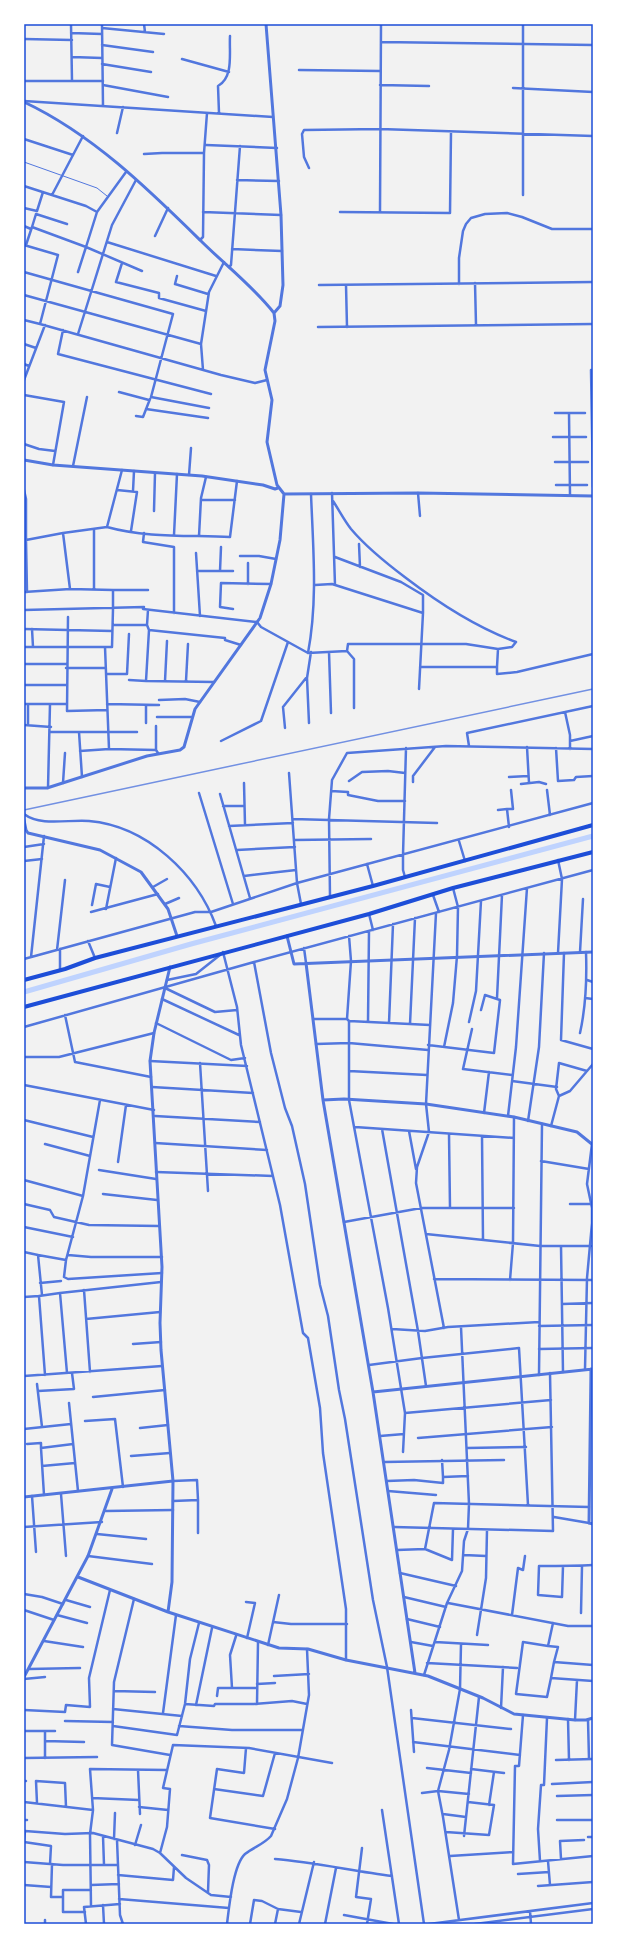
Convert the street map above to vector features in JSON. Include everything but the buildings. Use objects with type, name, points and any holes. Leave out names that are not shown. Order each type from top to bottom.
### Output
[{"type":"highway","points":[[24,980],[95,958],[373,886],[593,824]]},
{"type":"highway","points":[[24,1007],[369,914],[452,888],[593,851]]},
{"type":"street","points":[[71,24],[72,81]]},
{"type":"street","points":[[102,24],[103,106]]},
{"type":"street","points":[[144,24],[145,32]]},
{"type":"street","points":[[266,24],[277,148],[282,251],[281,300],[278,309],[274,313]]},
{"type":"street","points":[[380,212],[381,24]]},
{"type":"street","points":[[523,24],[523,195]]},
{"type":"street","points":[[102,28],[164,34]]},
{"type":"street","points":[[71,33],[102,34]]},
{"type":"street","points":[[219,114],[218,86],[225,82],[228,72],[230,36]]},
{"type":"street","points":[[24,39],[72,40]]},
{"type":"street","points":[[381,42],[593,45]]},
{"type":"street","points":[[102,45],[153,52]]},
{"type":"street","points":[[72,57],[102,58]]},
{"type":"street","points":[[182,59],[228,72]]},
{"type":"street","points":[[102,64],[151,72]]},
{"type":"street","points":[[299,70],[380,71]]},
{"type":"street","points":[[24,81],[103,81]]},
{"type":"street","points":[[103,85],[168,97]]},
{"type":"street","points":[[380,85],[429,86]]},
{"type":"street","points":[[512,88],[593,92]]},
{"type":"street","points":[[24,102],[274,117]]},
{"type":"street","points":[[24,102],[47,113],[83,136],[136,180],[168,208],[274,313],[275,321],[265,370],[272,400],[268,442],[278,488],[284,494],[418,493],[593,496]]},
{"type":"street","points":[[117,133],[123,107]]},
{"type":"street","points":[[200,240],[203,237],[204,153],[206,145],[207,113]]},
{"type":"street","points":[[309,168],[304,156],[302,131],[380,129],[593,136]]},
{"type":"street","points":[[340,212],[450,213],[451,132]]},
{"type":"street","points":[[52,195],[83,136]]},
{"type":"street","points":[[24,139],[73,155]]},
{"type":"street","points":[[206,145],[277,148]]},
{"type":"street","points":[[229,268],[232,249],[240,146]]},
{"type":"street","points":[[144,154],[162,152],[204,153]]},
{"type":"street","points":[[78,272],[97,212],[107,196],[126,172]]},
{"type":"street","points":[[78,334],[112,225],[136,180]]},
{"type":"street","points":[[237,180],[279,181]]},
{"type":"street","points":[[24,186],[86,206],[97,212]]},
{"type":"street","points":[[40,324],[58,255],[25,245],[43,192]]},
{"type":"street","points":[[24,208],[67,224]]},
{"type":"street","points":[[155,236],[168,208]]},
{"type":"street","points":[[203,212],[281,215]]},
{"type":"street","points":[[459,284],[459,258],[463,231],[471,218],[485,214],[507,213],[522,217],[552,229],[593,229]]},
{"type":"street","points":[[24,226],[86,247],[142,272]]},
{"type":"street","points":[[106,242],[216,276]]},
{"type":"street","points":[[232,249],[282,251]]},
{"type":"street","points":[[203,370],[201,344],[208,294],[224,262]]},
{"type":"street","points":[[122,263],[116,282],[159,294],[159,298],[206,311]]},
{"type":"street","points":[[24,272],[173,314],[150,399],[143,417],[136,416]]},
{"type":"street","points":[[177,276],[174,284],[208,294]]},
{"type":"street","points":[[319,285],[593,282]]},
{"type":"street","points":[[475,283],[476,325]]},
{"type":"street","points":[[346,285],[347,327]]},
{"type":"street","points":[[24,295],[201,344]]},
{"type":"street","points":[[24,320],[255,383],[267,380]]},
{"type":"street","points":[[318,327],[593,324]]},
{"type":"street","points":[[24,380],[45,325]]},
{"type":"street","points":[[63,330],[58,354],[211,394]]},
{"type":"street","points":[[24,344],[36,348]]},
{"type":"street","points":[[24,364],[29,366]]},
{"type":"street","points":[[593,370],[591,370],[593,386],[593,487]]},
{"type":"street","points":[[119,392],[150,399],[209,408]]},
{"type":"street","points":[[24,395],[64,402],[53,465]]},
{"type":"street","points":[[73,466],[87,397]]},
{"type":"street","points":[[146,409],[208,418]]},
{"type":"street","points":[[555,413],[585,413]]},
{"type":"street","points":[[569,413],[570,495]]},
{"type":"street","points":[[553,437],[586,437]]},
{"type":"street","points":[[24,444],[39,449],[55,451]]},
{"type":"street","points":[[189,475],[191,448]]},
{"type":"street","points":[[24,460],[53,465],[189,475],[263,485],[275,489],[278,488]]},
{"type":"street","points":[[555,462],[588,462]]},
{"type":"street","points":[[107,527],[122,470]]},
{"type":"street","points":[[133,492],[134,471]]},
{"type":"street","points":[[154,511],[156,473]]},
{"type":"street","points":[[174,535],[177,474]]},
{"type":"street","points":[[199,536],[201,500],[206,477]]},
{"type":"street","points":[[26,540],[107,527],[144,533],[230,537],[237,481]]},
{"type":"street","points":[[556,485],[587,485]]},
{"type":"street","points":[[24,490],[26,540],[25,592],[70,589],[148,590]]},
{"type":"street","points":[[117,490],[137,492],[132,531]]},
{"type":"street","points":[[332,493],[335,585]]},
{"type":"street","points":[[418,493],[420,516]]},
{"type":"street","points":[[80,751],[109,748],[157,752],[180,750],[184,747],[191,717],[257,622],[271,584],[280,540],[284,494]]},
{"type":"street","points":[[309,723],[307,678],[313,629],[315,585],[311,494]]},
{"type":"street","points":[[201,500],[235,500]]},
{"type":"street","points":[[333,501],[351,528],[382,560],[435,600],[461,617],[492,633],[516,642],[509,648],[498,649],[466,644],[348,644],[347,651],[354,659],[354,708]]},
{"type":"street","points":[[94,529],[94,589]]},
{"type":"street","points":[[63,533],[70,589]]},
{"type":"street","points":[[144,533],[143,542],[174,547],[174,613]]},
{"type":"street","points":[[359,544],[360,567]]},
{"type":"street","points":[[220,571],[221,548]]},
{"type":"street","points":[[196,553],[200,616]]},
{"type":"street","points":[[240,556],[259,556],[276,559]]},
{"type":"street","points":[[335,557],[402,582],[423,596],[419,689]]},
{"type":"street","points":[[248,563],[248,584]]},
{"type":"street","points":[[197,571],[233,571]]},
{"type":"street","points":[[233,609],[220,607],[221,584],[271,584]]},
{"type":"street","points":[[315,585],[335,585],[423,613]]},
{"type":"street","points":[[24,647],[112,647],[112,631],[114,631],[113,590]]},
{"type":"street","points":[[24,610],[144,607],[143,609],[148,610],[257,622],[261,627],[310,653],[347,651]]},
{"type":"street","points":[[147,681],[149,630],[147,625],[148,610]]},
{"type":"street","points":[[68,617],[69,647],[66,664],[67,711],[107,710]]},
{"type":"street","points":[[114,625],[147,625]]},
{"type":"street","points":[[24,629],[112,631]]},
{"type":"street","points":[[32,629],[33,647]]},
{"type":"street","points":[[149,630],[225,638],[225,640],[241,645]]},
{"type":"street","points":[[106,674],[127,674],[129,634]]},
{"type":"street","points":[[165,681],[168,641]]},
{"type":"street","points":[[221,741],[261,721],[288,642]]},
{"type":"street","points":[[186,681],[188,644]]},
{"type":"street","points":[[105,647],[109,748]]},
{"type":"street","points":[[498,649],[497,674],[517,672],[558,661],[593,654]]},
{"type":"street","points":[[329,652],[331,713]]},
{"type":"street","points":[[24,664],[66,664]]},
{"type":"street","points":[[420,667],[497,667]]},
{"type":"street","points":[[66,668],[106,668]]},
{"type":"street","points":[[285,728],[283,707],[307,678]]},
{"type":"street","points":[[129,680],[214,682]]},
{"type":"street","points":[[24,685],[67,685]]},
{"type":"street","points":[[159,700],[185,699],[200,702]]},
{"type":"street","points":[[24,704],[67,704]]},
{"type":"street","points":[[28,704],[28,725]]},
{"type":"street","points":[[48,788],[51,732],[50,704]]},
{"type":"street","points":[[107,704],[158,705]]},
{"type":"street","points":[[146,705],[146,723]]},
{"type":"street","points":[[469,746],[467,732],[593,706]]},
{"type":"street","points":[[565,712],[570,749]]},
{"type":"street","points":[[157,717],[191,717]]},
{"type":"street","points":[[24,725],[51,727]]},
{"type":"street","points":[[156,726],[157,752]]},
{"type":"street","points":[[51,732],[137,732]]},
{"type":"street","points":[[79,732],[82,777]]},
{"type":"street","points":[[570,741],[593,736]]},
{"type":"street","points":[[330,897],[329,819],[331,791],[334,774],[347,753],[406,748],[469,746],[593,749]]},
{"type":"street","points":[[413,782],[413,776],[435,747]]},
{"type":"street","points":[[527,747],[529,783]]},
{"type":"street","points":[[405,877],[403,870],[403,855],[406,748]]},
{"type":"street","points":[[556,748],[557,780],[574,780],[575,777],[593,776]]},
{"type":"street","points":[[24,788],[48,788],[157,752]]},
{"type":"street","points":[[63,783],[65,753]]},
{"type":"street","points":[[349,781],[362,772],[388,771],[405,773]]},
{"type":"street","points":[[289,773],[297,883],[301,904]]},
{"type":"street","points":[[509,777],[528,776]]},
{"type":"street","points":[[244,783],[245,825]]},
{"type":"street","points":[[521,784],[546,784]]},
{"type":"street","points":[[498,810],[513,809],[511,790]]},
{"type":"street","points":[[547,790],[550,815]]},
{"type":"street","points":[[331,791],[348,792],[348,795],[378,801],[405,801]]},
{"type":"street","points":[[199,793],[233,904]]},
{"type":"street","points":[[220,794],[250,898]]},
{"type":"street","points":[[24,959],[194,912],[211,912],[297,883],[459,841],[593,803]]},
{"type":"street","points":[[223,806],[244,806]]},
{"type":"street","points":[[508,809],[509,827]]},
{"type":"street","points":[[24,814],[30,818],[40,820],[90,821],[115,825],[142,837],[176,863],[198,890],[211,912],[216,926]]},
{"type":"street","points":[[292,819],[437,823]]},
{"type":"street","points":[[24,820],[28,833],[100,850],[142,872],[165,904],[172,918],[177,936]]},
{"type":"street","points":[[229,826],[293,823]]},
{"type":"street","points":[[31,957],[44,836]]},
{"type":"street","points":[[294,840],[371,839]]},
{"type":"street","points":[[459,841],[465,861]]},
{"type":"street","points":[[24,847],[44,844]]},
{"type":"street","points":[[237,850],[295,847]]},
{"type":"street","points":[[24,861],[42,858]]},
{"type":"street","points":[[106,909],[116,858]]},
{"type":"street","points":[[558,860],[562,879],[558,953]]},
{"type":"street","points":[[367,864],[373,886]]},
{"type":"street","points":[[244,876],[296,870]]},
{"type":"street","points":[[24,1027],[304,948],[593,870]]},
{"type":"street","points":[[153,887],[167,879]]},
{"type":"street","points":[[60,970],[59,949],[65,880]]},
{"type":"street","points":[[92,905],[96,884],[110,887]]},
{"type":"street","points":[[444,1047],[453,1003],[457,956],[458,907],[452,888]]},
{"type":"street","points":[[508,1116],[516,1048],[527,888]]},
{"type":"street","points":[[91,912],[158,894]]},
{"type":"street","points":[[434,894],[439,912]]},
{"type":"street","points":[[428,1045],[494,1053],[500,1000],[497,998],[502,895]]},
{"type":"street","points":[[165,904],[179,898]]},
{"type":"street","points":[[580,952],[583,899]]},
{"type":"street","points":[[469,1022],[476,991],[481,901]]},
{"type":"street","points":[[416,1172],[429,1132],[426,1104],[428,1045],[435,957],[436,913]]},
{"type":"street","points":[[368,1022],[371,930],[369,914]]},
{"type":"street","points":[[410,1024],[415,918]]},
{"type":"street","points":[[389,1023],[393,924]]},
{"type":"street","points":[[287,936],[294,964],[499,954],[593,952]]},
{"type":"street","points":[[349,936],[351,961],[348,1020],[349,1100],[372,1217],[402,1389],[404,1414],[403,1452]]},
{"type":"street","points":[[88,941],[95,958]]},
{"type":"street","points":[[304,948],[323,1100],[369,1365],[415,1673]]},
{"type":"street","points":[[167,980],[196,974],[224,952],[237,1010],[239,1035],[244,1058],[254,1093],[273,1176],[303,1333],[308,1338],[320,1408],[323,1453],[346,1609],[346,1660]]},
{"type":"street","points":[[580,1033],[587,980],[586,952]]},
{"type":"street","points":[[528,1120],[532,1084],[539,1047],[544,953]]},
{"type":"street","points":[[564,953],[561,1040],[593,1049]]},
{"type":"street","points":[[254,962],[271,1053],[292,1126],[305,1184],[320,1285],[328,1316],[338,1390],[345,1419],[377,1626],[387,1667],[424,1924]]},
{"type":"street","points":[[168,1612],[172,1582],[173,1481],[162,1366],[160,1312],[162,1257],[157,1200],[155,1116],[150,1061],[154,1032],[170,967]]},
{"type":"street","points":[[587,980],[593,982]]},
{"type":"street","points":[[165,988],[215,1012],[237,1010]]},
{"type":"street","points":[[481,1010],[485,996],[497,998]]},
{"type":"street","points":[[585,998],[593,999]]},
{"type":"street","points":[[162,999],[239,1035]]},
{"type":"street","points":[[65,1015],[75,1062],[151,1077]]},
{"type":"street","points":[[313,1019],[430,1025]]},
{"type":"street","points":[[156,1023],[231,1060],[244,1058]]},
{"type":"street","points":[[472,1028],[463,1068],[512,1075]]},
{"type":"street","points":[[24,1057],[51,1058],[154,1032]]},
{"type":"street","points":[[316,1044],[349,1043],[428,1050]]},
{"type":"street","points":[[150,1061],[247,1066]]},
{"type":"street","points":[[551,1126],[559,1096],[557,1087],[559,1063],[587,1071]]},
{"type":"street","points":[[200,1064],[208,1191]]},
{"type":"street","points":[[559,1096],[570,1091],[593,1064]]},
{"type":"street","points":[[349,1071],[427,1075]]},
{"type":"street","points":[[484,1113],[489,1072]]},
{"type":"street","points":[[512,1081],[557,1087]]},
{"type":"street","points":[[24,1085],[154,1110]]},
{"type":"street","points":[[152,1088],[254,1093]]},
{"type":"street","points":[[100,1100],[83,1196],[66,1260],[64,1277],[68,1279],[162,1273]]},
{"type":"street","points":[[323,1100],[426,1104],[514,1117],[577,1132],[592,1145],[587,1184],[593,1226],[591,1256],[587,1280],[585,1370]]},
{"type":"street","points":[[118,1162],[126,1105]]},
{"type":"street","points":[[155,1116],[260,1122]]},
{"type":"street","points":[[510,1280],[514,1208],[514,1117]]},
{"type":"street","points":[[24,1120],[93,1137]]},
{"type":"street","points":[[539,1375],[542,1124]]},
{"type":"street","points":[[355,1127],[514,1138]]},
{"type":"street","points":[[382,1129],[418,1331],[426,1386]]},
{"type":"street","points":[[409,1131],[416,1172],[416,1183],[444,1328]]},
{"type":"street","points":[[449,1134],[450,1208]]},
{"type":"street","points":[[482,1136],[483,1240]]},
{"type":"street","points":[[155,1143],[267,1150]]},
{"type":"street","points":[[45,1144],[90,1156]]},
{"type":"street","points":[[542,1161],[589,1169]]},
{"type":"street","points":[[99,1170],[156,1179]]},
{"type":"street","points":[[156,1172],[273,1176]]},
{"type":"street","points":[[24,1180],[83,1196]]},
{"type":"street","points":[[103,1194],[157,1200]]},
{"type":"street","points":[[24,1204],[50,1210],[54,1217],[89,1225],[160,1226]]},
{"type":"street","points":[[570,1204],[591,1204]]},
{"type":"street","points":[[344,1222],[421,1208],[514,1208]]},
{"type":"street","points":[[24,1227],[73,1237]]},
{"type":"street","points":[[426,1234],[540,1246],[591,1246]]},
{"type":"street","points":[[561,1246],[563,1372]]},
{"type":"street","points":[[24,1252],[66,1260]]},
{"type":"street","points":[[38,1255],[45,1375]]},
{"type":"street","points":[[68,1255],[91,1257],[162,1257]]},
{"type":"street","points":[[434,1279],[593,1280]]},
{"type":"street","points":[[40,1283],[62,1281]]},
{"type":"street","points":[[24,1297],[161,1282]]},
{"type":"street","points":[[84,1290],[90,1372]]},
{"type":"street","points":[[60,1293],[67,1373]]},
{"type":"street","points":[[562,1304],[593,1303]]},
{"type":"street","points":[[86,1319],[160,1312]]},
{"type":"street","points":[[392,1329],[418,1331],[461,1327],[539,1324],[593,1325]]},
{"type":"street","points":[[424,1675],[446,1607],[462,1571],[464,1541],[468,1529],[469,1504],[461,1327]]},
{"type":"street","points":[[133,1344],[161,1342]]},
{"type":"street","points":[[369,1365],[519,1348],[522,1376],[528,1506]]},
{"type":"street","points":[[539,1349],[593,1348]]},
{"type":"street","points":[[24,1376],[162,1366]]},
{"type":"street","points":[[373,1392],[592,1369],[591,1524],[554,1517]]},
{"type":"street","points":[[38,1390],[74,1389],[72,1373]]},
{"type":"street","points":[[394,1527],[553,1531],[554,1506],[550,1373]]},
{"type":"street","points":[[37,1384],[42,1427]]},
{"type":"street","points":[[93,1397],[165,1390]]},
{"type":"street","points":[[404,1414],[551,1400]]},
{"type":"street","points":[[69,1403],[78,1492]]},
{"type":"street","points":[[85,1421],[115,1419],[123,1487]]},
{"type":"street","points":[[24,1429],[71,1424]]},
{"type":"street","points":[[140,1428],[168,1426]]},
{"type":"street","points":[[418,1438],[552,1427]]},
{"type":"street","points":[[380,1436],[404,1434]]},
{"type":"street","points":[[27,1444],[41,1443],[44,1495]]},
{"type":"street","points":[[41,1448],[73,1444]]},
{"type":"street","points":[[467,1448],[526,1447]]},
{"type":"street","points":[[131,1456],[170,1453]]},
{"type":"street","points":[[387,1481],[414,1480],[443,1483],[442,1460]]},
{"type":"street","points":[[384,1462],[504,1460]]},
{"type":"street","points":[[42,1466],[75,1463]]},
{"type":"street","points":[[443,1477],[468,1476]]},
{"type":"street","points":[[24,1497],[173,1481],[197,1480],[198,1533]]},
{"type":"street","points":[[24,1678],[88,1556],[106,1511],[112,1488]]},
{"type":"street","points":[[388,1490],[436,1495]]},
{"type":"street","points":[[62,1494],[66,1556]]},
{"type":"street","points":[[32,1496],[36,1552]]},
{"type":"street","points":[[173,1501],[198,1500]]},
{"type":"street","points":[[425,1549],[434,1503],[590,1507]]},
{"type":"street","points":[[106,1511],[173,1510]]},
{"type":"street","points":[[24,1527],[102,1522]]},
{"type":"street","points":[[397,1550],[425,1549],[452,1560],[453,1529]]},
{"type":"street","points":[[477,1635],[486,1578],[487,1530]]},
{"type":"street","points":[[97,1534],[146,1539]]},
{"type":"street","points":[[464,1555],[486,1556]]},
{"type":"street","points":[[88,1556],[152,1564]]},
{"type":"street","points":[[512,1616],[518,1568],[523,1570],[525,1556]]},
{"type":"street","points":[[563,1566],[562,1598],[538,1595],[539,1566],[593,1565]]},
{"type":"street","points":[[581,1613],[582,1566]]},
{"type":"street","points":[[400,1573],[456,1586]]},
{"type":"street","points":[[78,1577],[134,1600],[236,1636],[279,1648],[307,1649],[346,1660],[424,1675],[479,1697],[514,1714],[575,1720],[588,1720],[593,1718]]},
{"type":"street","points":[[24,1710],[65,1712],[66,1706],[90,1707],[89,1678],[110,1590]]},
{"type":"street","points":[[24,1594],[42,1597],[63,1604]]},
{"type":"street","points":[[268,1645],[279,1595]]},
{"type":"street","points":[[404,1596],[446,1607]]},
{"type":"street","points":[[66,1600],[90,1608]]},
{"type":"street","points":[[134,1600],[114,1682],[112,1744],[170,1755]]},
{"type":"street","points":[[246,1602],[255,1603],[247,1639]]},
{"type":"street","points":[[448,1603],[568,1626],[593,1626]]},
{"type":"street","points":[[24,1610],[55,1620]]},
{"type":"street","points":[[57,1615],[87,1623]]},
{"type":"street","points":[[163,1713],[176,1615]]},
{"type":"street","points":[[407,1619],[440,1627]]},
{"type":"street","points":[[273,1622],[291,1624],[347,1624]]},
{"type":"street","points":[[65,1721],[113,1724],[177,1735],[185,1704],[190,1659],[199,1623]]},
{"type":"street","points":[[548,1646],[553,1623]]},
{"type":"street","points":[[196,1705],[212,1628]]},
{"type":"street","points":[[232,1688],[230,1655],[236,1636]]},
{"type":"street","points":[[44,1642],[83,1647]]},
{"type":"street","points":[[257,1704],[258,1642]]},
{"type":"street","points":[[411,1642],[433,1646]]},
{"type":"street","points":[[434,1642],[488,1645]]},
{"type":"street","points":[[523,1642],[558,1647],[554,1662],[548,1697],[516,1694],[523,1642]]},
{"type":"street","points":[[459,1920],[450,1856],[438,1791],[450,1746],[460,1689],[462,1644]]},
{"type":"street","points":[[227,1924],[231,1897],[239,1864],[244,1855],[266,1842],[274,1829],[287,1799],[298,1758],[307,1704],[309,1674],[307,1649]]},
{"type":"street","points":[[554,1662],[593,1665]]},
{"type":"street","points":[[428,1663],[517,1668]]},
{"type":"street","points":[[29,1669],[80,1668]]},
{"type":"street","points":[[501,1708],[504,1668]]},
{"type":"street","points":[[274,1676],[309,1674]]},
{"type":"street","points":[[24,1678],[45,1677]]},
{"type":"street","points":[[551,1678],[593,1681]]},
{"type":"street","points":[[575,1720],[577,1680]]},
{"type":"street","points":[[257,1684],[275,1683]]},
{"type":"street","points":[[217,1696],[218,1688],[257,1688]]},
{"type":"street","points":[[114,1691],[155,1692]]},
{"type":"street","points":[[464,1835],[479,1697]]},
{"type":"street","points":[[185,1704],[214,1706],[214,1704],[257,1704],[292,1701],[307,1704]]},
{"type":"street","points":[[113,1709],[182,1716]]},
{"type":"street","points":[[411,1710],[414,1752]]},
{"type":"street","points":[[523,1715],[519,1766],[515,1766],[513,1864],[593,1856]]},
{"type":"street","points":[[412,1718],[511,1729]]},
{"type":"street","points":[[540,1861],[538,1829],[541,1785],[544,1785],[547,1718]]},
{"type":"street","points":[[568,1719],[569,1760]]},
{"type":"street","points":[[556,1760],[591,1759],[588,1720]]},
{"type":"street","points":[[179,1726],[232,1730],[303,1730]]},
{"type":"street","points":[[24,1731],[55,1731]]},
{"type":"street","points":[[45,1731],[45,1758]]},
{"type":"street","points":[[45,1741],[84,1742]]},
{"type":"street","points":[[413,1742],[520,1755]]},
{"type":"street","points":[[160,1853],[167,1827],[170,1789],[163,1788],[170,1755],[174,1745],[246,1748],[332,1763]]},
{"type":"street","points":[[246,1748],[244,1773],[217,1769],[210,1818],[274,1829]]},
{"type":"street","points":[[214,1789],[263,1796],[275,1753]]},
{"type":"street","points":[[24,1758],[97,1757]]},
{"type":"street","points":[[427,1768],[504,1773]]},
{"type":"street","points":[[91,1906],[90,1834],[93,1810],[90,1769],[167,1770]]},
{"type":"street","points":[[138,1770],[140,1814]]},
{"type":"street","points":[[489,1805],[494,1772]]},
{"type":"street","points":[[37,1803],[36,1781],[65,1783],[66,1807]]},
{"type":"street","points":[[552,1784],[593,1782]]},
{"type":"street","points":[[422,1793],[438,1791],[469,1794]]},
{"type":"street","points":[[557,1796],[593,1795]]},
{"type":"street","points":[[92,1798],[139,1800]]},
{"type":"street","points":[[24,1802],[93,1810]]},
{"type":"street","points":[[446,1832],[464,1835],[489,1835],[494,1805],[468,1802]]},
{"type":"street","points":[[139,1807],[168,1810]]},
{"type":"street","points":[[382,1810],[399,1924]]},
{"type":"street","points":[[115,1813],[115,1839],[123,1924]]},
{"type":"street","points":[[443,1814],[466,1816]]},
{"type":"street","points":[[557,1820],[593,1820]]},
{"type":"street","points":[[135,1845],[141,1825]]},
{"type":"street","points":[[63,1897],[51,1896],[51,1846],[24,1843],[25,1831],[103,1836],[160,1853],[186,1878],[211,1895],[231,1897]]},
{"type":"street","points":[[103,1836],[104,1865]]},
{"type":"street","points":[[588,1837],[593,1837]]},
{"type":"street","points":[[561,1859],[560,1841],[584,1840]]},
{"type":"street","points":[[362,1848],[356,1897],[371,1899],[367,1924]]},
{"type":"street","points":[[450,1856],[513,1852]]},
{"type":"street","points":[[182,1855],[207,1860],[209,1865],[208,1892]]},
{"type":"street","points":[[275,1859],[314,1862],[336,1868],[392,1876]]},
{"type":"street","points":[[548,1861],[550,1885]]},
{"type":"street","points":[[24,1862],[90,1865],[118,1864]]},
{"type":"street","points":[[299,1924],[314,1862]]},
{"type":"street","points":[[118,1875],[173,1880],[174,1867]]},
{"type":"street","points":[[325,1924],[336,1868]]},
{"type":"street","points":[[518,1874],[549,1872]]},
{"type":"street","points":[[538,1886],[593,1882]]},
{"type":"street","points":[[91,1885],[119,1884]]},
{"type":"street","points":[[24,1885],[51,1887]]},
{"type":"street","points":[[85,1912],[63,1912],[63,1890],[91,1890]]},
{"type":"street","points":[[120,1899],[229,1908]]},
{"type":"street","points":[[250,1924],[254,1900],[262,1901],[278,1909],[301,1912]]},
{"type":"street","points":[[429,1924],[453,1922],[593,1902]]},
{"type":"street","points":[[86,1924],[84,1906],[120,1904]]},
{"type":"street","points":[[103,1905],[104,1924]]},
{"type":"street","points":[[275,1924],[278,1909]]},
{"type":"street","points":[[475,1924],[502,1922],[593,1909]]},
{"type":"street","points":[[530,1911],[531,1924]]},
{"type":"street","points":[[502,1914],[502,1922]]},
{"type":"street","points":[[344,1915],[393,1924]]},
{"type":"lane","points":[[24,162],[62,174],[96,188],[107,196]]},
{"type":"waterway","points":[[24,992],[191,944],[593,836]]},
{"type":"railway","points":[[24,810],[593,689]]}]
